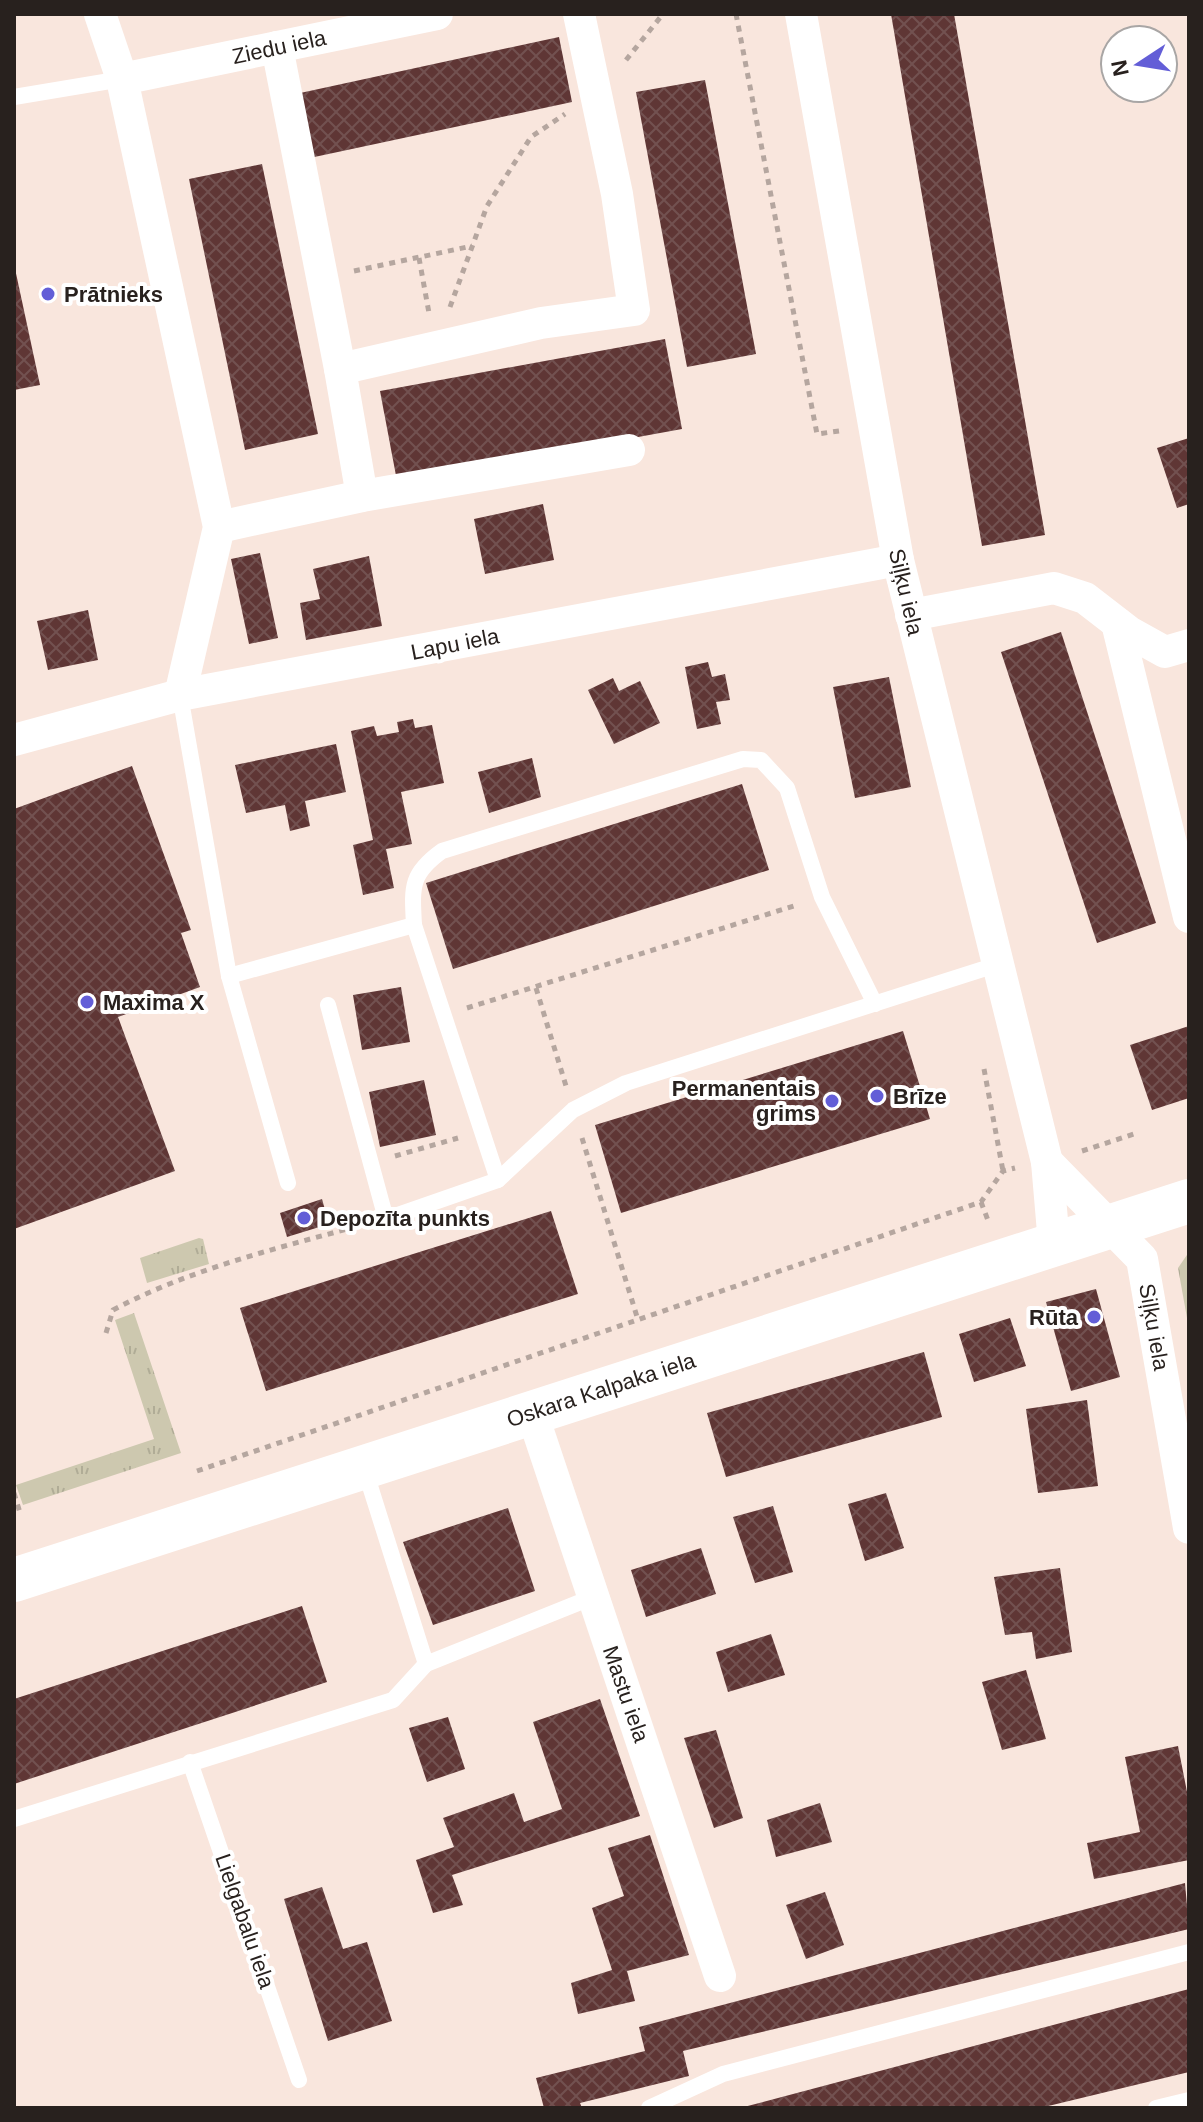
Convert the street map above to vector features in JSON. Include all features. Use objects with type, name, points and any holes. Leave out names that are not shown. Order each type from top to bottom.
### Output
[{"type":"main road","name":"Oskara Kalpaka iela","points":[[14,1580],[1189,1201]]},
{"type":"street","points":[[100,14],[122,79],[219,527],[180,695]]},
{"type":"street","name":"Ziedu iela","points":[[122,79],[437,14]]},
{"type":"street","points":[[340,369],[586,315],[634,310],[617,194],[579,14]]},
{"type":"street","name":"Siļķu iela","points":[[801,14],[898,560],[1047,1162],[1054,1244]]},
{"type":"street","points":[[277,47],[362,496]]},
{"type":"street","points":[[219,527],[362,496],[629,450]]},
{"type":"street","name":"Lapu iela","points":[[14,740],[180,695],[898,560]]},
{"type":"street","points":[[911,615],[1054,588],[1085,598],[1117,623],[1165,652],[1189,645]]},
{"type":"street","points":[[1117,623],[1189,917]]},
{"type":"street","name":"Siļķu iela","points":[[1047,1162],[1142,1259],[1189,1528]]},
{"type":"street","name":"Mastu iela","points":[[532,1413],[720,1976]]},
{"type":"lane","points":[[14,97],[122,79]]},
{"type":"lane","points":[[180,695],[229,976],[288,1183]]},
{"type":"lane","points":[[498,1180],[414,925],[412,895],[421,866],[442,851],[743,759],[761,760],[787,788],[822,897],[875,1004]]},
{"type":"lane","points":[[229,976],[414,925]]},
{"type":"lane","points":[[328,1005],[386,1219],[498,1180],[573,1110],[626,1083],[999,964]]},
{"type":"lane","points":[[364,1467],[426,1664]]},
{"type":"lane","points":[[14,1819],[393,1700],[426,1664],[593,1597]]},
{"type":"lane","name":"Lielgabalu iela","points":[[190,1762],[299,2080]]},
{"type":"lane","points":[[649,2108],[723,2074],[1189,1952]]},
{"type":"lane","points":[[1156,2108],[1189,2100]]},
{"type":"path","points":[[435,347],[487,206],[531,137],[596,93],[663,14]]},
{"type":"path","points":[[322,278],[472,246]]},
{"type":"path","points":[[419,258],[435,347]]},
{"type":"path","points":[[443,1016],[822,897]]},
{"type":"path","points":[[536,988],[638,1320]]},
{"type":"path","points":[[371,1163],[482,1131]]},
{"type":"path","points":[[197,1471],[981,1202],[1003,1171],[1047,1162],[1137,1133]]},
{"type":"path","points":[[106,1333],[113,1310],[139,1297],[260,1253],[386,1219]]},
{"type":"path","points":[[14,1493],[21,1516]]},
{"type":"green space","points":[[203,1239],[209,1264],[147,1283],[140,1258]]},
{"type":"green space","points":[[1189,1252],[1189,1329],[1178,1268]]},
{"type":"green space","points":[[134,1313],[181,1453],[23,1505],[16,1485],[154,1439],[115,1320]]},
{"type":"building","points":[[891,14],[954,14],[1045,535],[982,546]]},
{"type":"building","points":[[559,37],[572,102],[305,159],[291,95]]},
{"type":"building","points":[[705,80],[756,354],[687,367],[636,92]]},
{"type":"building","points":[[262,164],[318,434],[245,450],[189,179]]},
{"type":"building","points":[[14,264],[40,385],[14,390]]},
{"type":"building","points":[[665,339],[682,429],[397,481],[380,391]]},
{"type":"building","points":[[1189,438],[1189,504],[1177,508],[1157,448]]},
{"type":"building","points":[[543,504],[554,560],[485,574],[474,519]]},
{"type":"building","points":[[260,553],[278,638],[249,644],[231,559]]},
{"type":"building","points":[[369,556],[382,626],[306,640],[300,603],[320,599],[313,569]]},
{"type":"building","points":[[88,610],[98,660],[48,670],[37,621]]},
{"type":"building","points":[[1061,632],[1156,923],[1097,943],[1001,652]]},
{"type":"building","points":[[708,662],[712,677],[725,674],[730,700],[716,702],[721,724],[697,729],[685,667]]},
{"type":"building","points":[[889,677],[911,787],[855,798],[833,687]]},
{"type":"building","points":[[613,678],[619,691],[640,681],[660,723],[614,744],[588,690]]},
{"type":"building","points":[[413,719],[415,728],[432,725],[444,783],[401,792],[412,844],[386,849],[394,888],[363,895],[353,845],[373,840],[351,731],[374,726],[377,736],[399,732],[397,722]]},
{"type":"building","points":[[336,744],[346,792],[305,801],[310,826],[290,831],[285,805],[246,813],[235,765]]},
{"type":"building","points":[[532,758],[541,797],[489,813],[478,772]]},
{"type":"building","name":"Maxima X","points":[[132,766],[191,930],[181,933],[200,987],[118,1017],[175,1171],[14,1229],[14,809]]},
{"type":"building","points":[[742,784],[769,870],[453,969],[426,883]]},
{"type":"building","points":[[401,987],[410,1042],[362,1050],[353,995]]},
{"type":"building","points":[[1189,1026],[1189,1098],[1152,1110],[1130,1045]]},
{"type":"building","points":[[903,1031],[930,1119],[621,1213],[595,1125]]},
{"type":"building","points":[[424,1080],[436,1135],[380,1147],[369,1092]]},
{"type":"building","name":"Depozīta punkts","points":[[322,1199],[329,1224],[287,1237],[280,1213]]},
{"type":"building","points":[[551,1211],[578,1294],[266,1391],[240,1308]]},
{"type":"building","points":[[1096,1289],[1120,1377],[1071,1391],[1046,1302]]},
{"type":"building","points":[[1010,1318],[1026,1366],[974,1382],[959,1334]]},
{"type":"building","points":[[924,1352],[942,1417],[726,1477],[707,1413]]},
{"type":"building","points":[[1087,1400],[1098,1486],[1038,1493],[1026,1409]]},
{"type":"building","points":[[886,1493],[904,1548],[865,1561],[848,1504]]},
{"type":"building","points":[[773,1506],[793,1572],[755,1583],[733,1517]]},
{"type":"building","points":[[508,1508],[535,1591],[433,1625],[403,1542]]},
{"type":"building","points":[[701,1548],[716,1594],[646,1617],[631,1570]]},
{"type":"building","points":[[1060,1568],[1072,1652],[1036,1659],[1032,1632],[1005,1635],[994,1577]]},
{"type":"building","points":[[302,1606],[327,1682],[14,1784],[14,1699]]},
{"type":"building","points":[[771,1634],[785,1675],[728,1692],[716,1652]]},
{"type":"building","points":[[1026,1670],[1046,1739],[1002,1750],[982,1682]]},
{"type":"building","points":[[600,1699],[640,1816],[452,1875],[463,1905],[433,1913],[416,1860],[454,1847],[443,1818],[514,1793],[524,1822],[562,1809],[533,1722]]},
{"type":"building","points":[[448,1717],[465,1769],[427,1782],[409,1728]]},
{"type":"building","points":[[716,1730],[743,1818],[714,1828],[684,1738]]},
{"type":"building","points":[[1178,1746],[1189,1802],[1189,1860],[1094,1879],[1087,1843],[1140,1832],[1125,1757]]},
{"type":"building","points":[[820,1803],[832,1842],[776,1857],[767,1820]]},
{"type":"building","points":[[650,1835],[689,1955],[627,1971],[635,2001],[578,2014],[571,1983],[612,1970],[592,1908],[624,1896],[608,1848]]},
{"type":"building","points":[[1185,1883],[1189,1929],[683,2051],[689,2076],[580,2103],[582,2108],[544,2108],[536,2078],[645,2051],[639,2027]]},
{"type":"building","points":[[322,1887],[343,1949],[367,1942],[392,2021],[328,2041],[284,1899]]},
{"type":"building","points":[[825,1892],[844,1945],[806,1959],[786,1905]]},
{"type":"building","points":[[1189,1989],[1189,2072],[1040,2108],[740,2108]]},
{"type":"place","name":"Prātnieks","points":[[48,294]]},
{"type":"place","name":"Maxima X","points":[[87,1002]]},
{"type":"place","name":"Brīze","points":[[877,1096]]},
{"type":"place","name":"Permanentais grims","points":[[832,1101]]},
{"type":"place","name":"Depozīta punkts","points":[[304,1218]]},
{"type":"place","name":"Rūta","points":[[1094,1317]]}]
